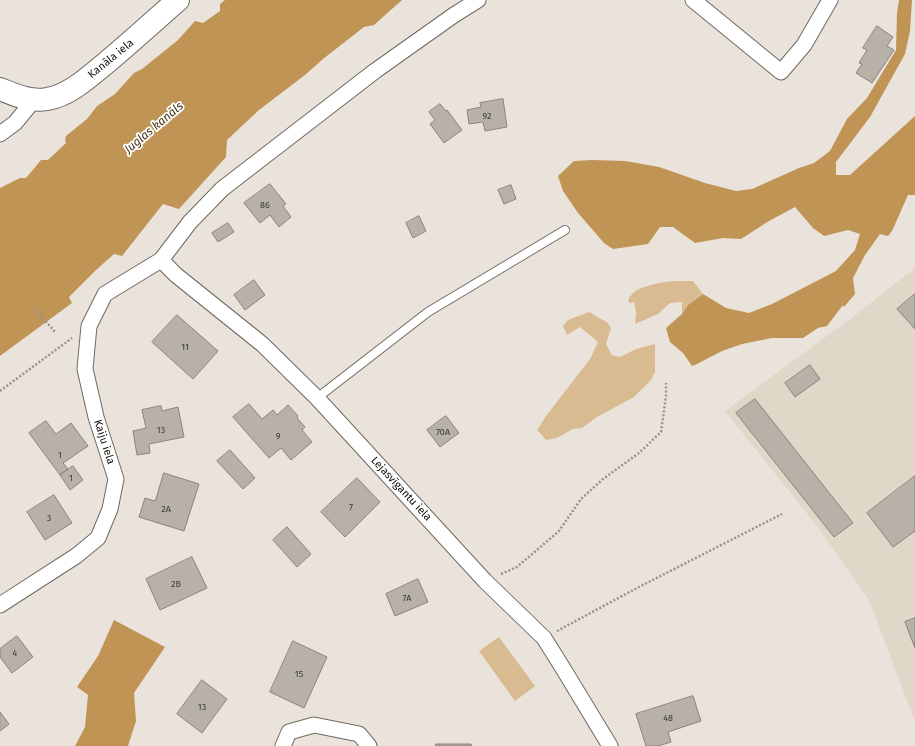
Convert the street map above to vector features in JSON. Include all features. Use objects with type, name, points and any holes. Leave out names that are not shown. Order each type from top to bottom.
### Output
[{"type":"street","name":"Kanāla iela","points":[[34,100],[54,98],[74,88],[135,39],[178,0]]},
{"type":"street","points":[[161,260],[190,222],[222,189],[376,71],[454,15],[478,0]]},
{"type":"street","points":[[693,0],[781,72],[804,45],[830,0]]},
{"type":"street","points":[[0,89],[20,97],[34,100],[15,123],[0,134]]},
{"type":"street","name":"Kaiju iela","points":[[0,605],[76,556],[98,538],[110,509],[116,479],[96,418],[85,369],[89,326],[105,294],[161,260]]},
{"type":"street","name":"Lejasvīgantu iela","points":[[161,260],[176,275],[262,344],[317,398],[486,581],[544,638],[610,746]]},
{"type":"street","points":[[283,746],[289,732],[314,725],[359,734],[369,746]]},
{"type":"lane","points":[[317,398],[428,312],[565,230]]},
{"type":"path","points":[[35,309],[55,332]]},
{"type":"path","points":[[0,391],[89,326]]},
{"type":"path","points":[[486,581],[517,567],[559,531],[581,499],[603,479],[639,453],[662,432],[666,383]]},
{"type":"path","points":[[544,638],[637,588],[782,514]]},
{"type":"shaded area","points":[[915,268],[915,722],[869,600],[817,526],[725,411],[854,316]]},
{"type":"shaded area","points":[[673,281],[693,281],[703,294],[688,305],[682,314],[682,302],[670,303],[658,314],[635,324],[636,312],[634,302],[630,303],[628,301],[631,296],[635,292],[647,286]]},
{"type":"shaded area","points":[[589,312],[608,323],[611,328],[606,344],[612,355],[620,357],[636,349],[655,344],[655,372],[651,380],[634,397],[597,417],[582,428],[573,429],[557,438],[546,440],[537,430],[590,359],[598,342],[580,327],[567,335],[563,326],[568,320]]},
{"type":"shaded area","points":[[499,637],[535,686],[515,701],[479,651]]},
{"type":"water","name":"Juglas kanāls","points":[[225,0],[402,0],[374,25],[364,27],[259,110],[227,140],[226,157],[179,209],[163,204],[122,256],[114,254],[69,297],[72,303],[0,356],[0,188],[20,178],[26,178],[41,160],[48,160],[66,143],[66,136],[87,119],[97,106],[115,94],[134,73],[142,69],[178,40],[195,21],[203,23],[220,11],[220,4]]},
{"type":"water","points":[[899,0],[912,0],[910,31],[905,54],[870,117],[836,162],[836,175],[850,175],[915,116],[915,195],[908,195],[892,231],[888,236],[880,234],[865,255],[853,278],[855,294],[844,307],[843,305],[827,326],[818,328],[803,338],[772,338],[742,344],[722,351],[692,366],[683,353],[670,342],[666,328],[682,314],[688,305],[703,294],[726,308],[749,313],[772,304],[836,271],[855,250],[860,234],[848,230],[824,236],[813,228],[795,207],[769,221],[741,239],[723,238],[695,243],[673,227],[660,227],[648,244],[613,249],[604,243],[578,213],[563,191],[558,176],[574,161],[625,161],[659,167],[705,183],[736,191],[752,189],[814,163],[830,151],[847,119],[867,98],[896,50],[897,13]]},
{"type":"water","points":[[114,620],[165,647],[134,693],[136,721],[128,746],[75,746],[85,727],[88,695],[77,687],[98,656]]},
{"type":"building","points":[[877,26],[893,37],[887,46],[894,50],[872,83],[856,73],[862,64],[859,63],[867,50],[863,48]]},
{"type":"building","points":[[503,99],[507,127],[485,131],[483,122],[469,124],[467,110],[481,107],[480,103]]},
{"type":"building","points":[[440,104],[446,111],[447,110],[462,130],[444,143],[430,124],[435,120],[429,112]]},
{"type":"building","points":[[270,184],[286,204],[283,206],[291,217],[279,227],[270,215],[260,223],[244,203]]},
{"type":"building","points":[[511,185],[516,199],[504,204],[498,190]]},
{"type":"building","points":[[419,216],[426,231],[413,238],[406,223]]},
{"type":"building","points":[[228,223],[234,232],[218,242],[212,233]]},
{"type":"building","points":[[254,280],[265,295],[245,310],[234,295]]},
{"type":"building","points":[[915,294],[915,329],[897,309]]},
{"type":"building","points":[[177,315],[218,351],[193,379],[152,342]]},
{"type":"building","points":[[810,365],[820,379],[795,397],[785,383]]},
{"type":"building","points":[[755,399],[853,523],[834,537],[736,413]]},
{"type":"building","points":[[249,404],[262,419],[273,410],[277,415],[288,405],[298,416],[297,418],[305,427],[302,430],[312,442],[291,460],[281,448],[269,458],[233,417]]},
{"type":"building","points":[[161,406],[162,411],[178,407],[184,437],[149,444],[150,453],[137,455],[133,431],[146,428],[142,410]]},
{"type":"building","points":[[446,416],[459,433],[440,447],[427,430]]},
{"type":"building","points":[[46,421],[56,434],[71,423],[88,446],[63,463],[68,469],[60,475],[29,433]]},
{"type":"building","points":[[230,450],[255,478],[243,489],[217,461]]},
{"type":"building","points":[[73,466],[83,480],[70,490],[60,475]]},
{"type":"building","points":[[164,473],[199,484],[184,531],[139,517],[145,498],[155,501]]},
{"type":"building","points":[[915,476],[915,531],[893,547],[867,513]]},
{"type":"building","points":[[357,478],[380,502],[345,537],[321,512]]},
{"type":"building","points":[[54,495],[72,523],[45,540],[27,512]]},
{"type":"building","points":[[287,527],[311,554],[297,567],[273,540]]},
{"type":"building","points":[[192,557],[207,588],[160,610],[146,579]]},
{"type":"building","points":[[418,579],[428,602],[395,616],[386,594]]},
{"type":"building","points":[[915,618],[915,648],[905,622]]},
{"type":"building","points":[[17,636],[33,657],[12,673],[0,657],[0,649]]},
{"type":"building","points":[[293,641],[327,657],[304,708],[270,692]]},
{"type":"building","points":[[202,680],[227,699],[202,733],[177,714]]},
{"type":"building","points":[[693,696],[701,721],[668,732],[671,742],[658,746],[646,746],[636,714]]},
{"type":"building","points":[[0,712],[9,724],[0,731]]},
{"type":"building","points":[[436,744],[471,744],[472,746],[436,746]]}]
